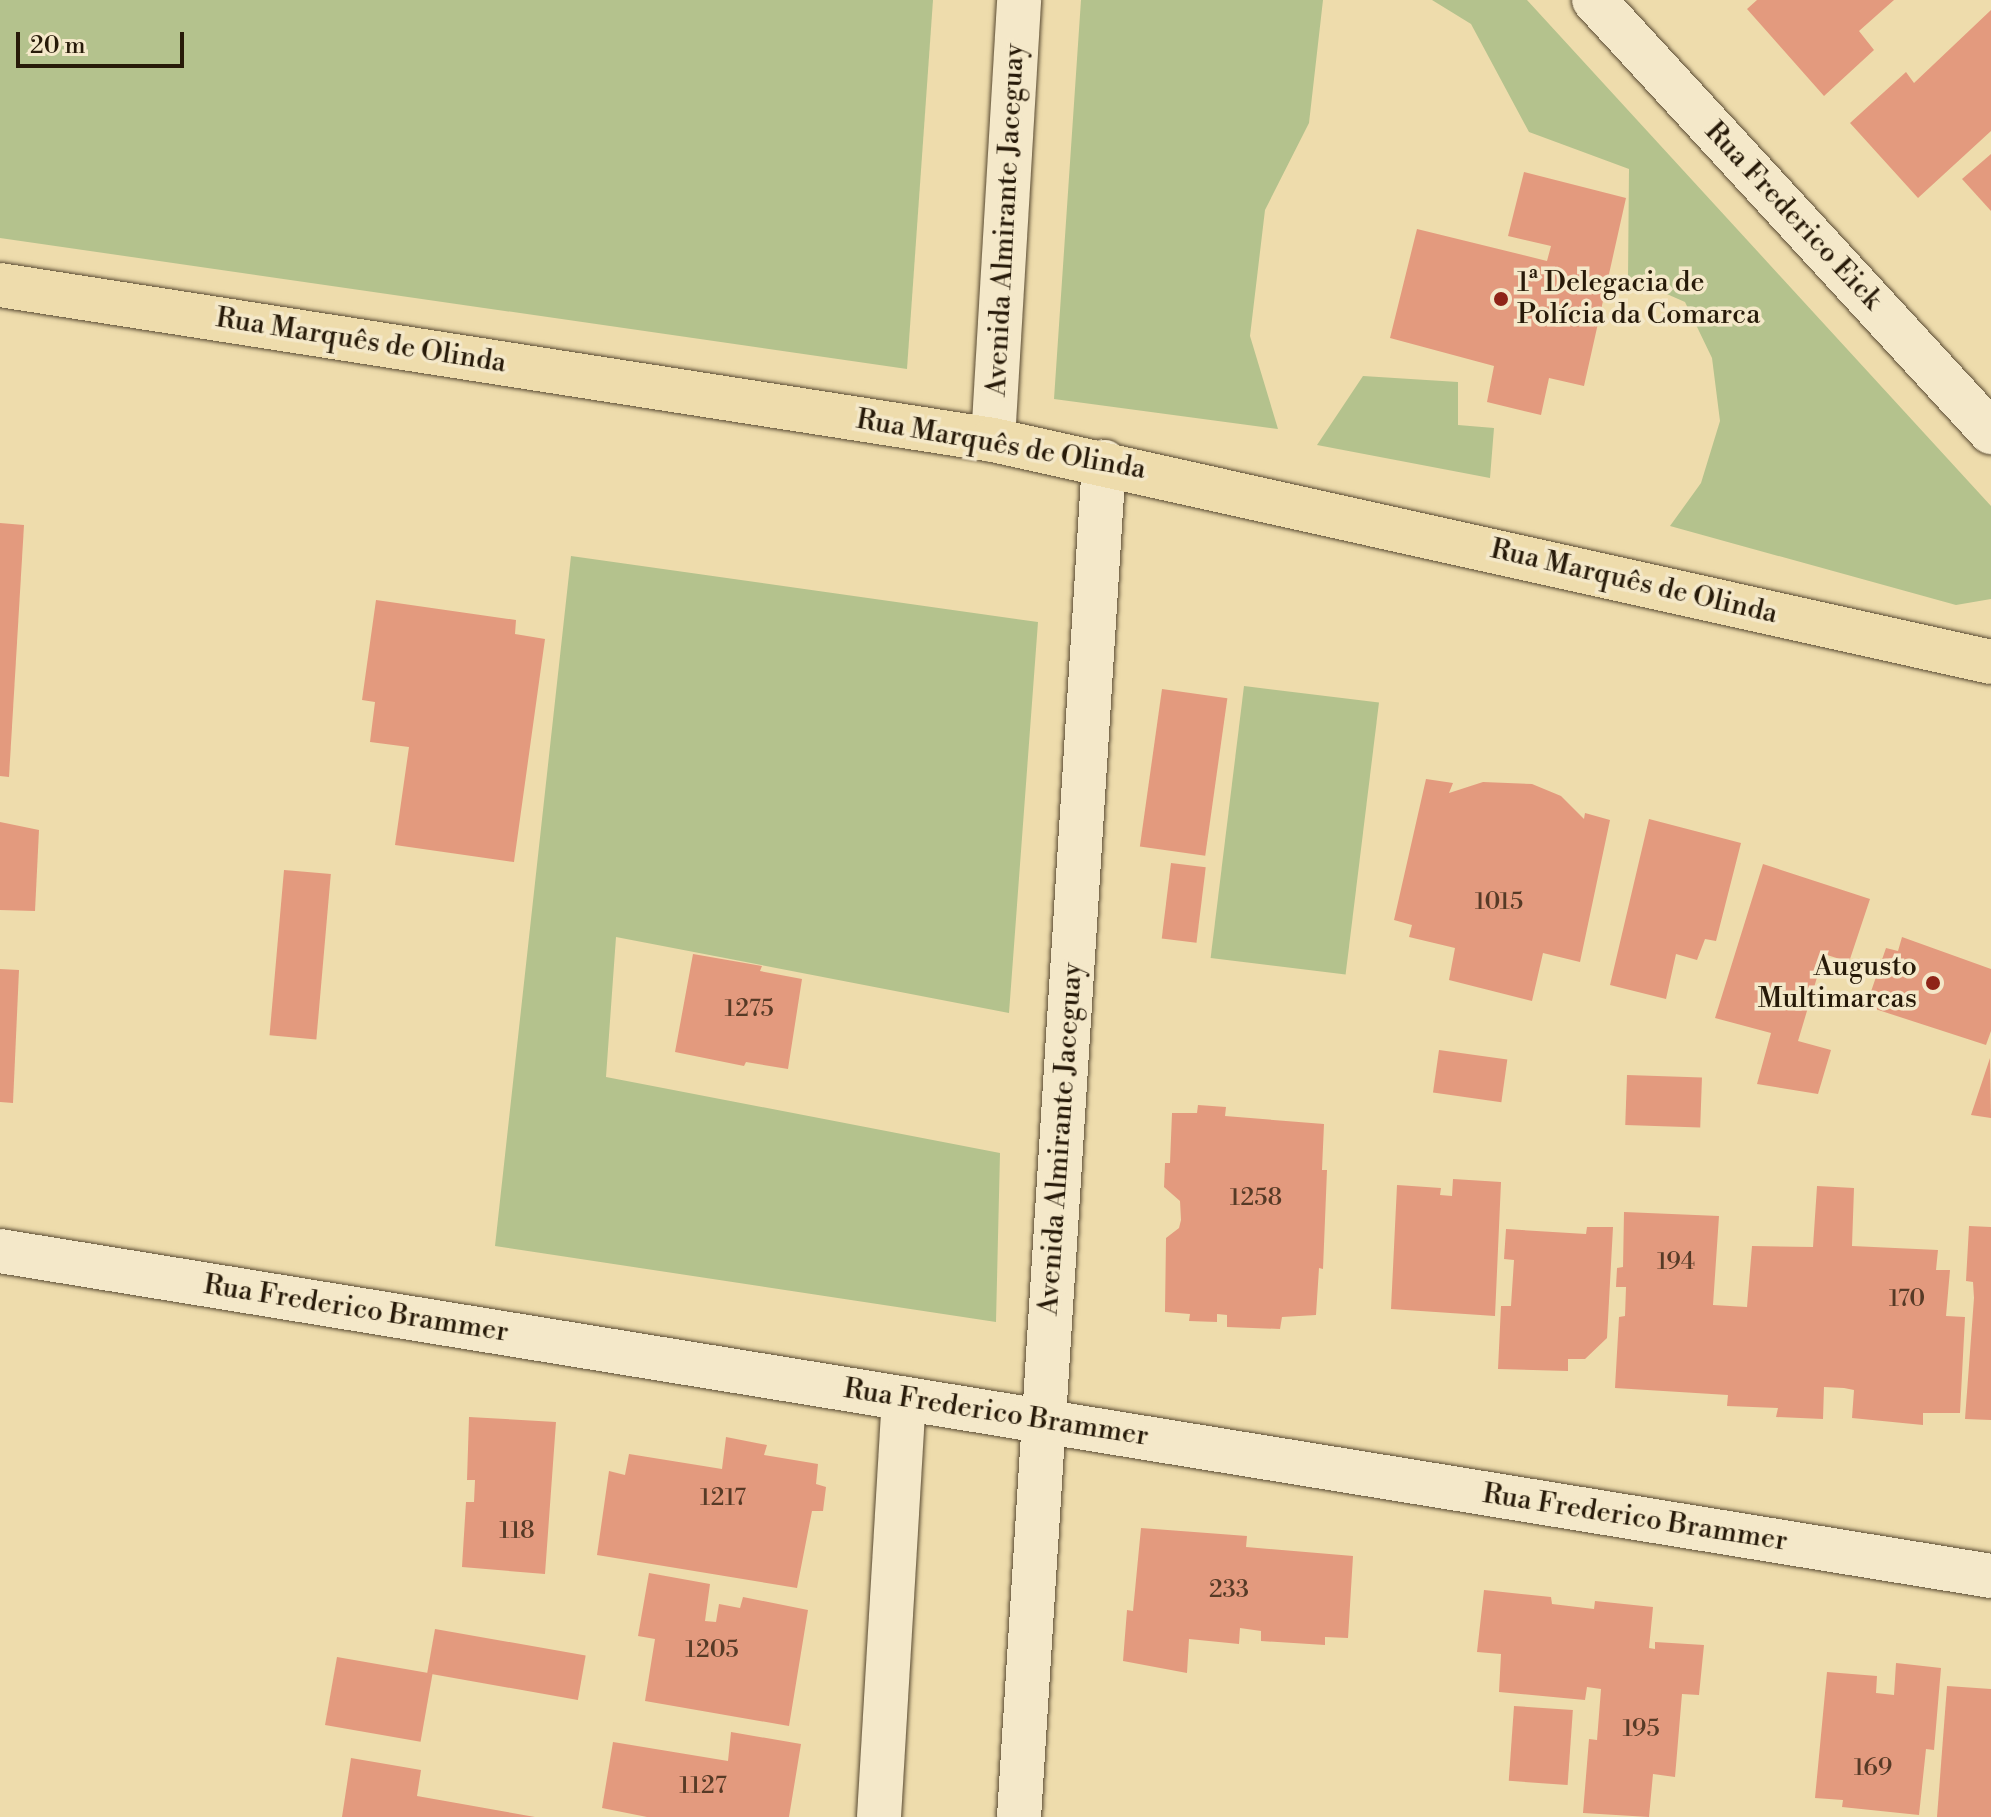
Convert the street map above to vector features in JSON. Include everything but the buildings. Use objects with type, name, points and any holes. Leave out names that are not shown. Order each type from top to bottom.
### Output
[{"type":"main road","name":"Rua Marquês de Olinda","points":[[0,285],[993,440],[1104,462],[1991,662]]},
{"type":"street","name":"Avenida Almirante Jaceguay","points":[[993,440],[1019,0]]},
{"type":"street","name":"Rua Frederico Eick","points":[[1594,0],[1991,432]]},
{"type":"street","name":"Avenida Almirante Jaceguay","points":[[1019,1817],[1104,462]]},
{"type":"street","name":"Rua Frederico Brammer","points":[[0,1251],[1991,1576]]},
{"type":"street","points":[[879,1817],[904,1399]]},
{"type":"green space","points":[[0,0],[933,0],[907,369],[0,238]]},
{"type":"green space","points":[[1081,0],[1323,0],[1309,123],[1265,210],[1250,336],[1278,429],[1054,399]]},
{"type":"green space","points":[[1432,0],[1527,0],[1991,506],[1991,599],[1956,605],[1670,526],[1701,483],[1720,421],[1712,358],[1685,302],[1628,277],[1629,169],[1529,132],[1471,24]]},
{"type":"green space","points":[[1363,376],[1458,382],[1458,425],[1494,428],[1490,478],[1317,445]]},
{"type":"green space","points":[[571,556],[1038,622],[1009,1013],[616,937],[606,1077],[1000,1153],[996,1322],[495,1246]]},
{"type":"green space","points":[[1244,686],[1379,703],[1346,975],[1211,958]]},
{"type":"place","name":"1ª Delegacia de Polícia da Comarca","points":[[1501,299]]},
{"type":"place","name":"Augusto Multimarcas","points":[[1933,983]]}]
